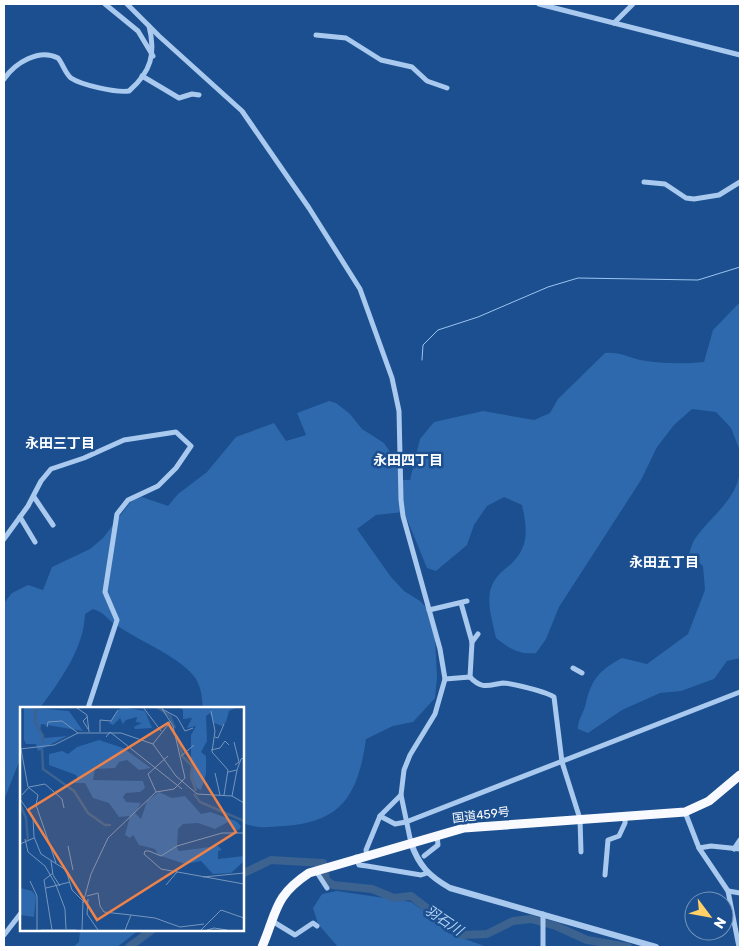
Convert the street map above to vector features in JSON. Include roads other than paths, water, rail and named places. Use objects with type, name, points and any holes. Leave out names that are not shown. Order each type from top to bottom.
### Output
[{"type":"highway","name":"国道459号","points":[[262,947],[274,912],[287,890],[293,884],[316,871],[464,828],[685,812],[709,801],[740,775]]},
{"type":"street","points":[[105,4],[138,31],[153,56]]},
{"type":"street","points":[[128,4],[149,26],[242,111],[309,208],[360,289],[392,378],[399,411],[401,500],[408,536],[440,649],[445,679],[435,714],[407,762],[401,795],[411,843],[416,857],[427,873],[450,888],[542,920],[656,947]]},
{"type":"street","points":[[539,4],[740,54]]},
{"type":"street","points":[[614,23],[633,4]]},
{"type":"street","points":[[4,80],[17,64],[41,55],[56,56],[69,76],[76,80],[109,89],[129,91],[142,76],[153,56],[149,26]]},
{"type":"street","points":[[316,35],[346,38],[380,60],[412,67],[427,80],[447,88]]},
{"type":"street","points":[[142,76],[179,98],[192,94],[199,95]]},
{"type":"street","points":[[644,182],[665,184],[686,198],[694,199],[719,195],[740,182]]},
{"type":"street","points":[[4,539],[34,497],[40,481],[51,469],[58,465],[84,458],[124,440],[176,432],[191,446],[176,468],[158,486],[128,500],[117,514],[113,528],[105,592],[117,620],[88,707]]},
{"type":"street","points":[[34,497],[52,525]]},
{"type":"street","points":[[20,518],[35,542]]},
{"type":"street","points":[[4,529],[14,526]]},
{"type":"street","points":[[429,610],[467,601]]},
{"type":"street","points":[[460,602],[472,642],[470,677]]},
{"type":"street","points":[[472,642],[478,634]]},
{"type":"street","points":[[573,668],[582,672]]},
{"type":"street","points":[[445,679],[470,677],[482,686],[506,683],[552,695],[562,760],[580,819],[581,852]]},
{"type":"street","points":[[380,816],[395,824],[406,822],[740,692]]},
{"type":"street","points":[[367,855],[366,850],[380,816],[401,795]]},
{"type":"street","points":[[685,812],[699,848],[728,891]]},
{"type":"street","points":[[605,875],[608,840],[619,836],[625,816]]},
{"type":"street","points":[[424,856],[438,845],[437,835]]},
{"type":"street","points":[[734,850],[740,840]]},
{"type":"street","points":[[699,848],[711,846],[734,850],[740,849]]},
{"type":"street","points":[[356,858],[359,865],[423,875],[427,873]]},
{"type":"street","points":[[316,871],[327,888]]},
{"type":"street","points":[[4,935],[20,914]]},
{"type":"street","points":[[542,920],[543,947]]},
{"type":"street","points":[[271,921],[295,935],[313,923],[317,926]]},
{"type":"street","points":[[734,922],[739,947]]},
{"type":"waterway","points":[[422,360],[423,345],[438,330],[478,317],[548,287],[578,278],[698,280],[740,267]]},
{"type":"waterway","name":"羽石川","points":[[244,873],[271,860],[323,863]]},
{"type":"waterway","name":"羽石川","points":[[325,873],[326,880],[333,885],[372,889],[394,898],[411,896],[462,935],[487,934],[513,921],[531,919],[556,926],[587,940],[628,947]]},
{"type":"waterway","name":"羽石川","points":[[129,947],[151,931]]},
{"type":"district","name":"永田三丁目","points":[[60,443]]},
{"type":"district","name":"永田四丁目","points":[[408,460]]},
{"type":"district","name":"永田五丁目","points":[[664,562]]}]
